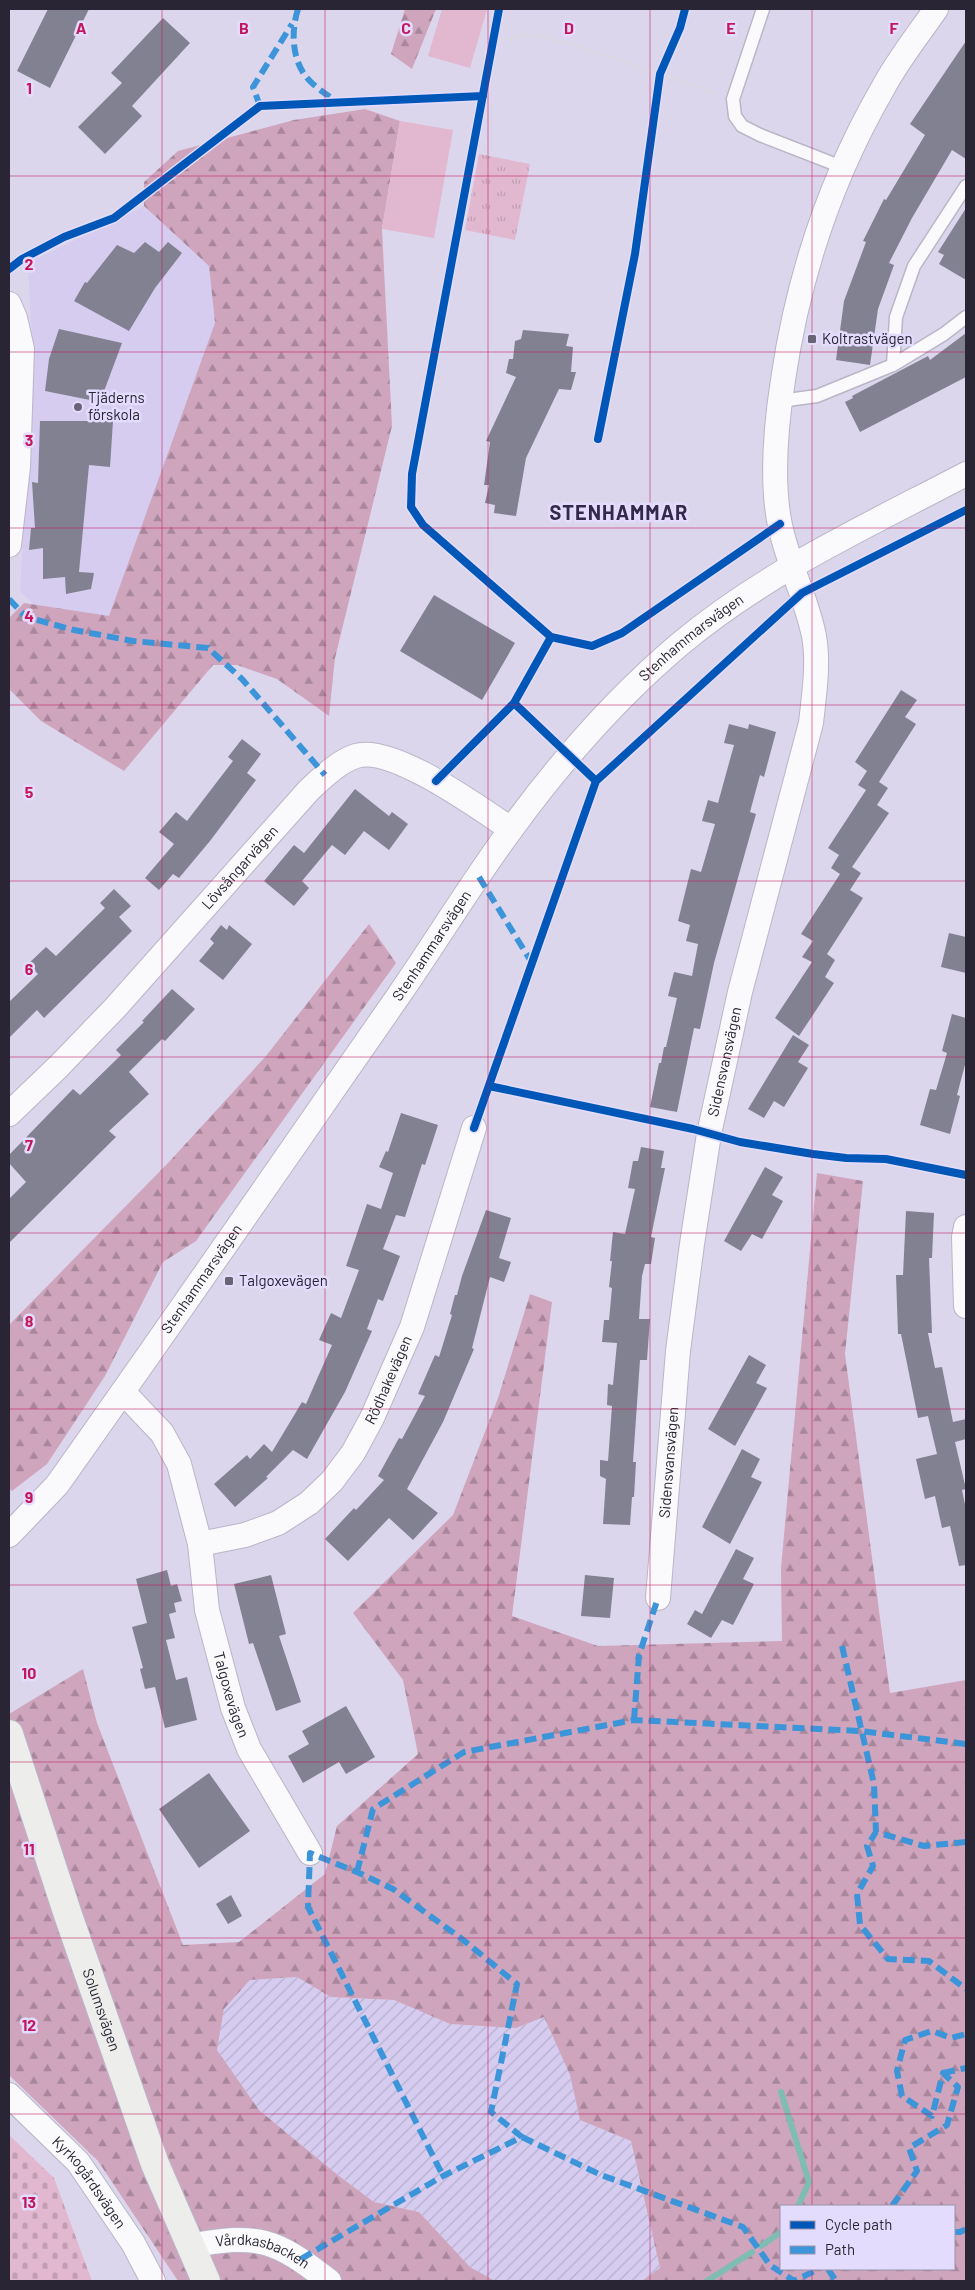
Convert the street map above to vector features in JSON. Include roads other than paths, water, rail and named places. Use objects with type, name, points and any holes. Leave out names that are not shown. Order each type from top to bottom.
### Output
[{"type":"main road","name":"Solumsvägen","points":[[9,1734],[67,1912],[145,2137],[206,2281]]},
{"type":"street","points":[[790,566],[779,519],[775,460],[780,401],[790,328],[814,242],[842,167],[883,87],[936,9]]},
{"type":"street","points":[[9,304],[15,318],[22,349],[18,466],[9,545]]},
{"type":"street","name":"Stenhammarsvägen","points":[[9,1535],[57,1486],[437,941],[511,829],[569,755],[638,682],[681,643],[735,602],[790,566],[966,474]]},
{"type":"street","name":"Sidensvansvägen","points":[[658,1598],[678,1351],[709,1134],[740,992],[811,723],[816,679],[814,638],[804,600],[790,566]]},
{"type":"street","name":"Lövsångarvägen","points":[[9,1114],[115,1008],[309,790],[341,763],[358,756],[377,756],[398,763],[436,781],[511,829]]},
{"type":"street","name":"Rödhakevägen","points":[[200,1544],[245,1535],[278,1524],[309,1503],[332,1481],[353,1453],[372,1418],[412,1327],[474,1128]]},
{"type":"street","points":[[966,1227],[964,1238],[966,1306]]},
{"type":"street","name":"Talgoxevägen","points":[[123,1392],[153,1422],[170,1447],[182,1473],[200,1544],[207,1610],[233,1708],[249,1749],[310,1853]]},
{"type":"street","name":"Kyrkogårdsvägen","points":[[9,2096],[78,2162],[133,2243],[153,2281]]},
{"type":"street","name":"Vårdkasbacken","points":[[190,2246],[226,2239],[249,2239],[270,2243],[301,2259],[330,2281]]},
{"type":"lane","points":[[763,9],[733,99],[735,116],[742,126],[790,148],[842,167]]},
{"type":"lane","points":[[892,365],[896,317],[914,266],[966,186]]},
{"type":"lane","points":[[780,401],[817,396],[892,365],[944,334],[966,317]]},
{"type":"waterway","points":[[781,2092],[809,2182],[798,2205]]},
{"type":"waterway","points":[[761,2246],[780,2233]]},
{"type":"waterway","points":[[707,2281],[752,2252]]},
{"type":"place","name":"Koltrastvägen","points":[[812,339]]},
{"type":"place","name":"Tjäderns förskola","points":[[78,407]]},
{"type":"place","name":"Talgoxevägen","points":[[229,1281]]},
{"type":"district","name":"STENHAMMAR","points":[[619,513]]}]
